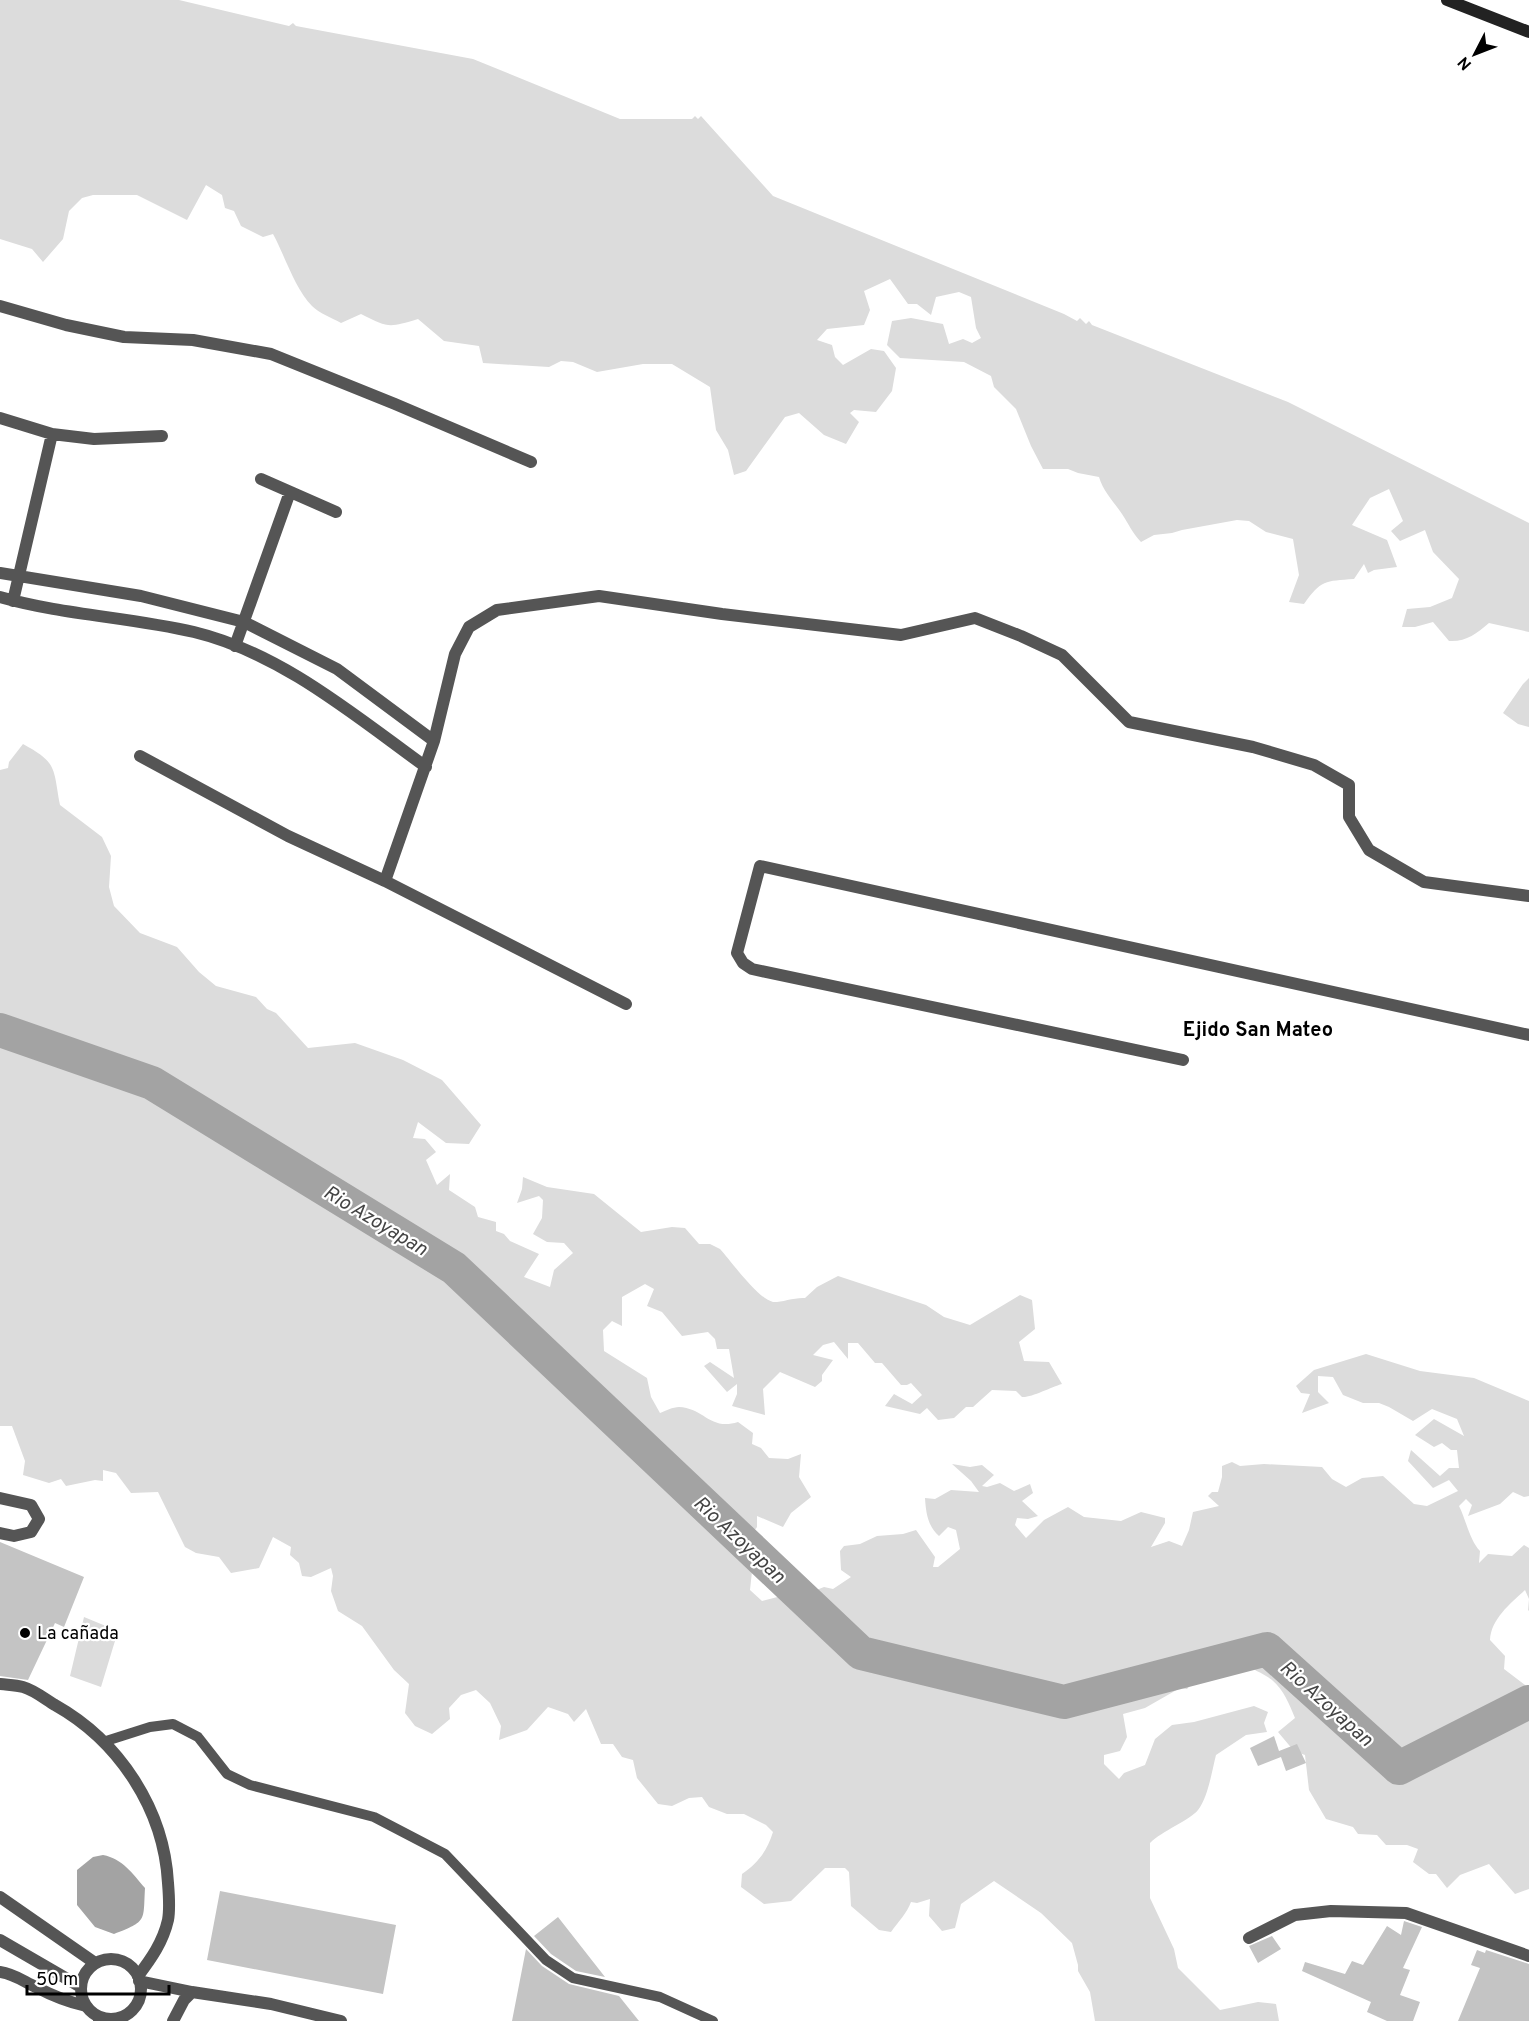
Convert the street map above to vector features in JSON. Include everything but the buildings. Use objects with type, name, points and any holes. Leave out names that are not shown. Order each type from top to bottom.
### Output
[{"type":"main road","points":[[1447,0],[1529,32]]},
{"type":"street","points":[[0,306],[66,325],[124,337],[193,340],[271,354],[531,462]]},
{"type":"street","points":[[0,418],[52,434],[94,439],[162,436]]},
{"type":"street","points":[[13,601],[52,434]]},
{"type":"street","points":[[261,479],[336,512]]},
{"type":"street","points":[[235,646],[290,492]]},
{"type":"street","points":[[0,573],[141,596],[244,622],[337,669],[434,741]]},
{"type":"street","points":[[385,881],[426,767],[455,654],[469,627],[497,610],[599,596],[722,614],[901,634],[975,618],[1062,655],[1129,722],[1253,747],[1314,765],[1349,785],[1348,817],[1369,850],[1424,882],[1529,896]]},
{"type":"street","points":[[0,597],[194,632],[255,653],[322,693],[426,767]]},
{"type":"street","points":[[140,756],[288,836],[385,881],[626,1004]]},
{"type":"street","points":[[1183,1060],[752,969],[742,963],[737,953],[760,866],[1529,1035]]},
{"type":"street","points":[[0,1498],[31,1504],[39,1519],[31,1532],[14,1536],[0,1533]]},
{"type":"street","points":[[0,1684],[24,1688],[73,1715],[103,1742],[129,1772],[148,1804],[157,1826],[167,1867],[168,1920],[158,1949],[138,1978]]},
{"type":"street","points":[[0,1897],[95,1963]]},
{"type":"street","points":[[1250,1938],[1295,1915],[1331,1911],[1406,1913],[1529,1956]]},
{"type":"street","points":[[0,1940],[81,1988]]},
{"type":"street","points":[[114,1959],[124,1962],[132,1968],[138,1978],[140,1996],[136,2006],[123,2019],[100,2020],[86,2006],[81,1997],[83,1978],[95,1963],[114,1959]]},
{"type":"street","points":[[0,1972],[11,1974],[73,2003],[86,2006]]},
{"type":"street","points":[[138,1978],[192,1992],[272,2004],[341,2021]]},
{"type":"street","points":[[173,2021],[184,2000],[192,1992]]},
{"type":"lane","points":[[103,1742],[150,1727],[173,1724],[198,1737],[227,1774],[250,1785],[374,1817],[445,1854],[546,1960],[573,1978],[660,1997],[713,2021]]},
{"type":"shaded area","points":[[0,0],[179,0],[289,26],[293,23],[296,26],[473,59],[620,119],[692,119],[695,116],[698,119],[701,116],[773,196],[1077,321],[1080,318],[1086,324],[1089,321],[1092,325],[1288,402],[1529,523],[1529,632],[1489,623],[1470,636],[1461,640],[1449,641],[1433,622],[1415,627],[1402,627],[1407,609],[1430,607],[1452,598],[1459,579],[1433,552],[1425,530],[1400,541],[1391,531],[1403,521],[1389,489],[1370,498],[1352,525],[1387,540],[1397,567],[1368,573],[1364,564],[1354,579],[1324,583],[1304,604],[1289,602],[1299,575],[1293,539],[1266,532],[1249,521],[1237,520],[1154,535],[1141,542],[1106,492],[1099,477],[1068,469],[1043,469],[1016,409],[994,387],[991,376],[964,362],[900,358],[887,345],[892,321],[911,318],[943,324],[949,344],[963,339],[972,343],[981,338],[976,328],[971,297],[959,292],[936,297],[931,315],[917,304],[908,304],[890,279],[864,291],[870,310],[864,325],[827,329],[817,340],[832,345],[835,357],[843,365],[871,349],[884,351],[896,368],[892,391],[876,412],[854,410],[850,413],[859,422],[846,444],[824,435],[799,413],[785,417],[746,471],[734,475],[728,450],[716,430],[710,387],[672,364],[643,364],[597,372],[573,362],[561,361],[549,367],[483,363],[479,346],[444,341],[418,319],[389,325],[361,314],[341,323],[318,311],[306,299],[295,282],[273,234],[263,237],[241,226],[234,211],[225,208],[222,195],[206,185],[187,220],[137,195],[93,195],[82,198],[69,211],[63,239],[43,262],[32,249],[0,239]]},
{"type":"shaded area","points":[[1529,678],[1529,727],[1518,724],[1503,713]]},
{"type":"shaded area","points":[[23,744],[43,756],[52,768],[60,805],[102,837],[111,856],[109,887],[114,906],[140,933],[177,947],[199,972],[216,986],[256,997],[267,1009],[276,1013],[308,1048],[355,1043],[403,1060],[442,1080],[481,1125],[469,1144],[446,1143],[418,1122],[413,1138],[425,1139],[436,1152],[426,1160],[437,1185],[450,1174],[449,1190],[475,1207],[478,1217],[496,1222],[496,1231],[504,1234],[510,1241],[539,1254],[524,1277],[550,1287],[554,1270],[573,1253],[564,1243],[547,1242],[533,1234],[542,1218],[543,1200],[539,1196],[517,1203],[523,1177],[547,1187],[594,1194],[641,1232],[672,1227],[685,1228],[699,1244],[710,1244],[720,1249],[760,1294],[773,1302],[805,1298],[817,1287],[838,1276],[926,1305],[944,1317],[970,1325],[1020,1295],[1032,1300],[1035,1329],[1019,1342],[1024,1361],[1049,1362],[1062,1384],[1026,1397],[1022,1397],[1016,1391],[992,1390],[973,1407],[966,1407],[954,1418],[938,1420],[927,1408],[920,1414],[885,1406],[894,1394],[912,1404],[922,1395],[911,1383],[901,1385],[882,1363],[875,1363],[858,1343],[848,1343],[848,1359],[834,1342],[823,1345],[813,1355],[833,1360],[822,1375],[822,1381],[815,1387],[780,1372],[763,1389],[765,1415],[732,1406],[737,1394],[737,1384],[727,1392],[704,1366],[710,1362],[734,1378],[729,1349],[717,1349],[715,1339],[708,1332],[682,1336],[662,1312],[647,1306],[654,1289],[645,1284],[622,1297],[622,1326],[612,1321],[603,1330],[604,1351],[647,1378],[651,1397],[660,1413],[672,1408],[688,1408],[720,1424],[738,1422],[753,1433],[752,1444],[761,1448],[769,1458],[788,1459],[801,1454],[799,1477],[811,1497],[791,1513],[783,1527],[757,1516],[757,1527],[745,1544],[753,1562],[750,1590],[762,1601],[789,1594],[795,1577],[806,1578],[814,1591],[824,1587],[833,1589],[851,1577],[841,1570],[840,1551],[844,1546],[860,1544],[877,1536],[903,1534],[916,1530],[935,1557],[933,1567],[938,1567],[960,1549],[956,1530],[948,1527],[939,1536],[932,1528],[925,1498],[935,1499],[951,1490],[979,1492],[971,1481],[952,1464],[970,1467],[982,1465],[994,1475],[982,1486],[987,1487],[1000,1483],[1014,1491],[1030,1484],[1033,1493],[1022,1501],[1038,1516],[1028,1519],[1017,1518],[1015,1525],[1026,1538],[1044,1520],[1068,1507],[1084,1517],[1121,1521],[1141,1512],[1165,1518],[1165,1523],[1151,1547],[1169,1541],[1182,1546],[1193,1512],[1219,1506],[1208,1496],[1212,1492],[1218,1492],[1222,1466],[1232,1462],[1240,1466],[1264,1464],[1322,1467],[1332,1479],[1346,1487],[1362,1478],[1383,1476],[1414,1504],[1427,1506],[1458,1491],[1449,1480],[1433,1488],[1408,1461],[1411,1450],[1440,1476],[1449,1468],[1459,1468],[1457,1450],[1451,1450],[1442,1443],[1434,1447],[1415,1435],[1434,1419],[1464,1436],[1457,1419],[1432,1409],[1413,1421],[1379,1403],[1363,1403],[1343,1395],[1333,1377],[1318,1376],[1318,1392],[1329,1403],[1302,1413],[1310,1394],[1301,1393],[1296,1386],[1314,1370],[1366,1354],[1420,1371],[1474,1378],[1529,1401],[1529,1496],[1524,1497],[1513,1492],[1500,1504],[1468,1516],[1472,1505],[1466,1499],[1459,1506],[1471,1536],[1480,1551],[1479,1563],[1488,1554],[1512,1556],[1524,1545],[1529,1548],[1529,1599],[1525,1590],[1508,1606],[1494,1625],[1490,1640],[1505,1656],[1504,1669],[1529,1688],[1529,1889],[1515,1894],[1489,1864],[1460,1875],[1447,1888],[1436,1874],[1429,1874],[1413,1862],[1418,1849],[1407,1845],[1386,1845],[1377,1835],[1358,1834],[1353,1827],[1326,1819],[1309,1790],[1305,1755],[1294,1751],[1278,1732],[1295,1718],[1286,1697],[1272,1680],[1243,1661],[1228,1670],[1236,1649],[1205,1663],[1210,1678],[1192,1683],[1187,1689],[1180,1688],[1145,1708],[1123,1714],[1127,1737],[1120,1751],[1104,1755],[1104,1764],[1119,1779],[1124,1773],[1145,1765],[1155,1739],[1172,1725],[1194,1722],[1254,1706],[1268,1712],[1264,1723],[1267,1732],[1246,1735],[1216,1755],[1207,1791],[1198,1810],[1150,1843],[1150,1898],[1174,1949],[1178,1968],[1220,2010],[1258,2002],[1276,2004],[1279,2021],[1095,2021],[1090,1992],[1078,1971],[1072,1943],[1041,1913],[994,1881],[961,1904],[955,1928],[942,1931],[929,1916],[930,1899],[917,1903],[911,1902],[891,1932],[879,1930],[851,1906],[849,1872],[845,1868],[825,1868],[791,1901],[764,1904],[741,1887],[742,1874],[761,1856],[773,1832],[766,1825],[744,1814],[727,1814],[709,1807],[702,1797],[689,1798],[672,1806],[658,1804],[637,1778],[633,1760],[622,1757],[613,1744],[601,1744],[586,1709],[574,1722],[568,1714],[548,1707],[527,1730],[499,1740],[501,1726],[490,1703],[476,1690],[461,1695],[449,1708],[450,1719],[432,1734],[415,1726],[405,1713],[409,1684],[394,1670],[362,1626],[338,1611],[331,1591],[333,1576],[331,1568],[311,1577],[302,1576],[299,1563],[290,1555],[291,1547],[273,1537],[259,1568],[231,1573],[219,1557],[196,1553],[185,1547],[158,1492],[131,1493],[116,1473],[103,1470],[103,1481],[95,1480],[66,1486],[61,1479],[49,1483],[23,1475],[25,1461],[12,1426],[0,1426],[0,770],[8,768],[9,762]]},
{"type":"shaded area","points":[[84,1617],[118,1631],[101,1687],[70,1676]]},
{"type":"shaded area","points":[[103,1855],[122,1863],[145,1888],[142,1919],[133,1926],[114,1934],[95,1927],[77,1905],[77,1870],[93,1857]]},
{"type":"waterway","name":"Rio Azoyapan","points":[[0,1030],[152,1083],[454,1268],[861,1653],[1064,1702],[1267,1649],[1399,1768],[1529,1702]]},
{"type":"place","name":"La cañada","points":[[25,1633]]},
{"type":"district","name":"Ejido San Mateo","points":[[1258,1029]]}]
